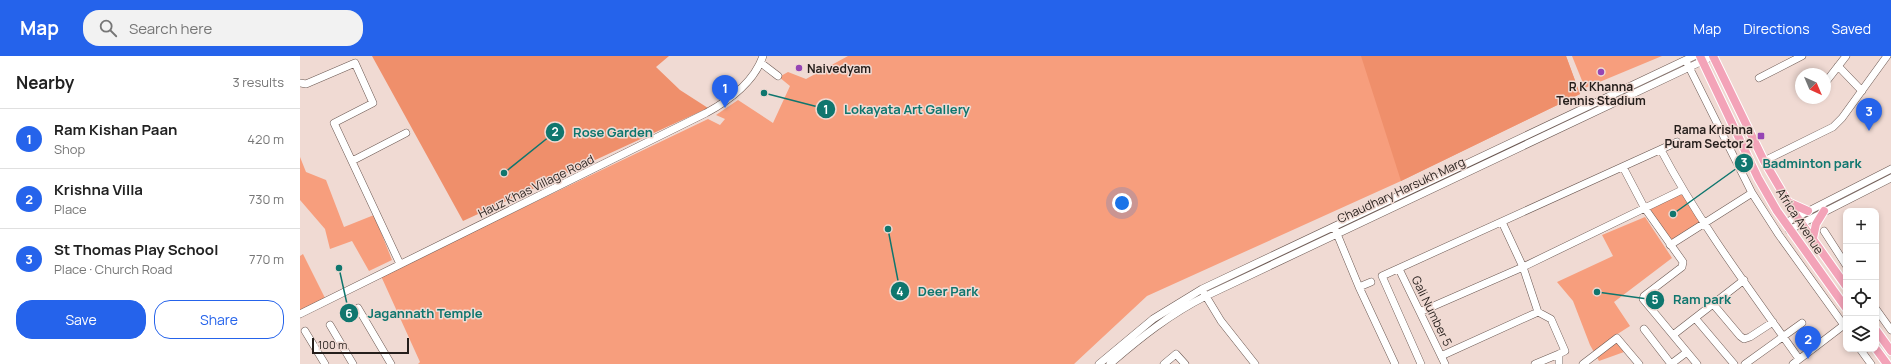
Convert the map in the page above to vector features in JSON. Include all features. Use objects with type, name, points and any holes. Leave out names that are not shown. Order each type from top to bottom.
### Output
[{"type":"main road","name":"Africa Avenue","points":[[1713,56],[1764,161],[1799,220],[1843,282]]},
{"type":"main road","points":[[1719,56],[1727,74],[1729,82],[1728,86]]},
{"type":"main road","name":"Africa Avenue","points":[[1701,59],[1758,178],[1787,226],[1843,304]]},
{"type":"main road","points":[[1788,202],[1808,211]]},
{"type":"main road","points":[[1813,238],[1816,224],[1824,211]]},
{"type":"main road","points":[[1879,334],[1891,351]]},
{"type":"main road","points":[[1878,352],[1886,364]]},
{"type":"street","name":"Chaudhary Harsukh Marg","points":[[1568,124],[1694,56]]},
{"type":"street","name":"Chaudhary Harsukh Marg","points":[[1099,364],[1153,319],[1202,289],[1425,190],[1689,68],[1701,59],[1713,56]]},
{"type":"street","points":[[1759,78],[1802,56]]},
{"type":"street","points":[[1831,75],[1846,56]]},
{"type":"street","points":[[1764,161],[1829,130],[1842,118],[1888,56]]},
{"type":"street","points":[[762,59],[778,76]]},
{"type":"street","name":"Hauz Khas Village Road","points":[[300,314],[706,114],[734,96],[757,69],[762,59]]},
{"type":"street","points":[[1685,60],[1752,193],[1779,235],[1843,324]]},
{"type":"street","points":[[300,82],[306,84],[355,63],[372,103],[334,122],[400,264]]},
{"type":"street","points":[[1838,66],[1862,91]]},
{"type":"street","points":[[352,161],[406,133]]},
{"type":"street","points":[[1421,364],[1382,276],[1677,142]]},
{"type":"street","points":[[1661,150],[1682,190],[1704,224],[1799,359]]},
{"type":"street","points":[[1623,167],[1644,208],[1682,260],[1682,267],[1644,296],[1643,299],[1697,364]]},
{"type":"street","points":[[1799,220],[1808,211],[1891,169]]},
{"type":"street","points":[[1787,226],[1824,211],[1891,178]]},
{"type":"street","points":[[1420,312],[1523,266],[1682,190]]},
{"type":"street","points":[[1670,245],[1752,193]]},
{"type":"street","points":[[1502,222],[1523,266],[1538,312],[1551,318],[1565,351],[1535,364]]},
{"type":"street","name":"Chaudhary Harsukh Marg","points":[[1110,364],[1157,324],[1183,308],[1335,230]]},
{"type":"street","points":[[1335,230],[1359,287],[1395,364]]},
{"type":"street","points":[[1824,231],[1843,260]]},
{"type":"street","points":[[1822,251],[1832,244]]},
{"type":"street","name":"Gali Number 5","points":[[1399,269],[1445,364]]},
{"type":"street","points":[[1673,335],[1744,280]]},
{"type":"street","points":[[1359,287],[1371,282]]},
{"type":"street","points":[[1202,289],[1221,321],[1255,364]]},
{"type":"street","points":[[1713,304],[1744,339],[1750,337],[1773,322]]},
{"type":"street","points":[[358,308],[391,364]]},
{"type":"street","points":[[1441,356],[1538,312]]},
{"type":"street","points":[[1879,313],[1891,330]]},
{"type":"street","points":[[1695,318],[1734,364]]},
{"type":"street","points":[[1745,364],[1802,323]]},
{"type":"street","points":[[330,325],[353,364]]},
{"type":"street","points":[[1793,364],[1843,328]]},
{"type":"street","points":[[1644,329],[1671,364],[1687,352]]},
{"type":"street","points":[[305,331],[325,364]]},
{"type":"street","points":[[1583,364],[1617,338],[1640,364]]},
{"type":"street","points":[[1862,352],[1871,364]]},
{"type":"street","points":[[1164,364],[1176,354],[1185,364]]},
{"type":"street","points":[[1558,364],[1559,354]]},
{"type":"shaded area","points":[[372,56],[669,56],[656,67],[680,90],[708,108],[463,221]]},
{"type":"shaded area","points":[[848,56],[1566,56],[1580,94],[1401,181],[1147,296],[1074,364],[418,364],[420,362],[381,276],[708,119],[720,125],[725,119],[716,115],[738,100],[773,123],[790,86],[779,77],[788,72],[806,79]]},
{"type":"shaded area","points":[[1361,56],[1566,56],[1580,94],[1401,181]]},
{"type":"shaded area","name":"R K Khanna Tennis Stadium","points":[[1572,56],[1662,56],[1585,88]]},
{"type":"shaded area","points":[[300,157],[306,172],[326,180],[344,227],[374,215],[392,260],[369,271],[352,241],[330,249],[325,229],[300,200]]},
{"type":"shaded area","points":[[1681,192],[1700,223],[1670,242],[1649,208]]},
{"type":"shaded area","points":[[1645,217],[1672,258],[1614,302],[1630,326],[1616,335],[1624,352],[1599,361],[1590,345],[1573,301],[1557,282],[1613,256],[1602,235]]},
{"type":"shaded area","points":[[303,254],[325,298],[300,311],[300,256]]},
{"type":"place","name":"Naivedyam","points":[[799,68]]},
{"type":"place","name":"R K Khanna Tennis Stadium","points":[[1601,72]]},
{"type":"place","name":"Lokayata Art Gallery","points":[[764,93]]},
{"type":"place","name":"Ram Kishan Paan","points":[[725,108]]},
{"type":"place","name":"St Thomas Play School","points":[[1869,131]]},
{"type":"place","name":"Rama Krishna Puram Sector 2","points":[[1761,136]]},
{"type":"place","name":"Rose Garden","points":[[504,173]]},
{"type":"place","name":"Badminton park","points":[[1673,214]]},
{"type":"place","name":"Deer Park","points":[[888,229]]},
{"type":"place","name":"Jagannath Temple","points":[[339,268]]},
{"type":"place","name":"Ram park","points":[[1597,292]]},
{"type":"place","name":"Krishna Villa","points":[[1808,359]]}]
